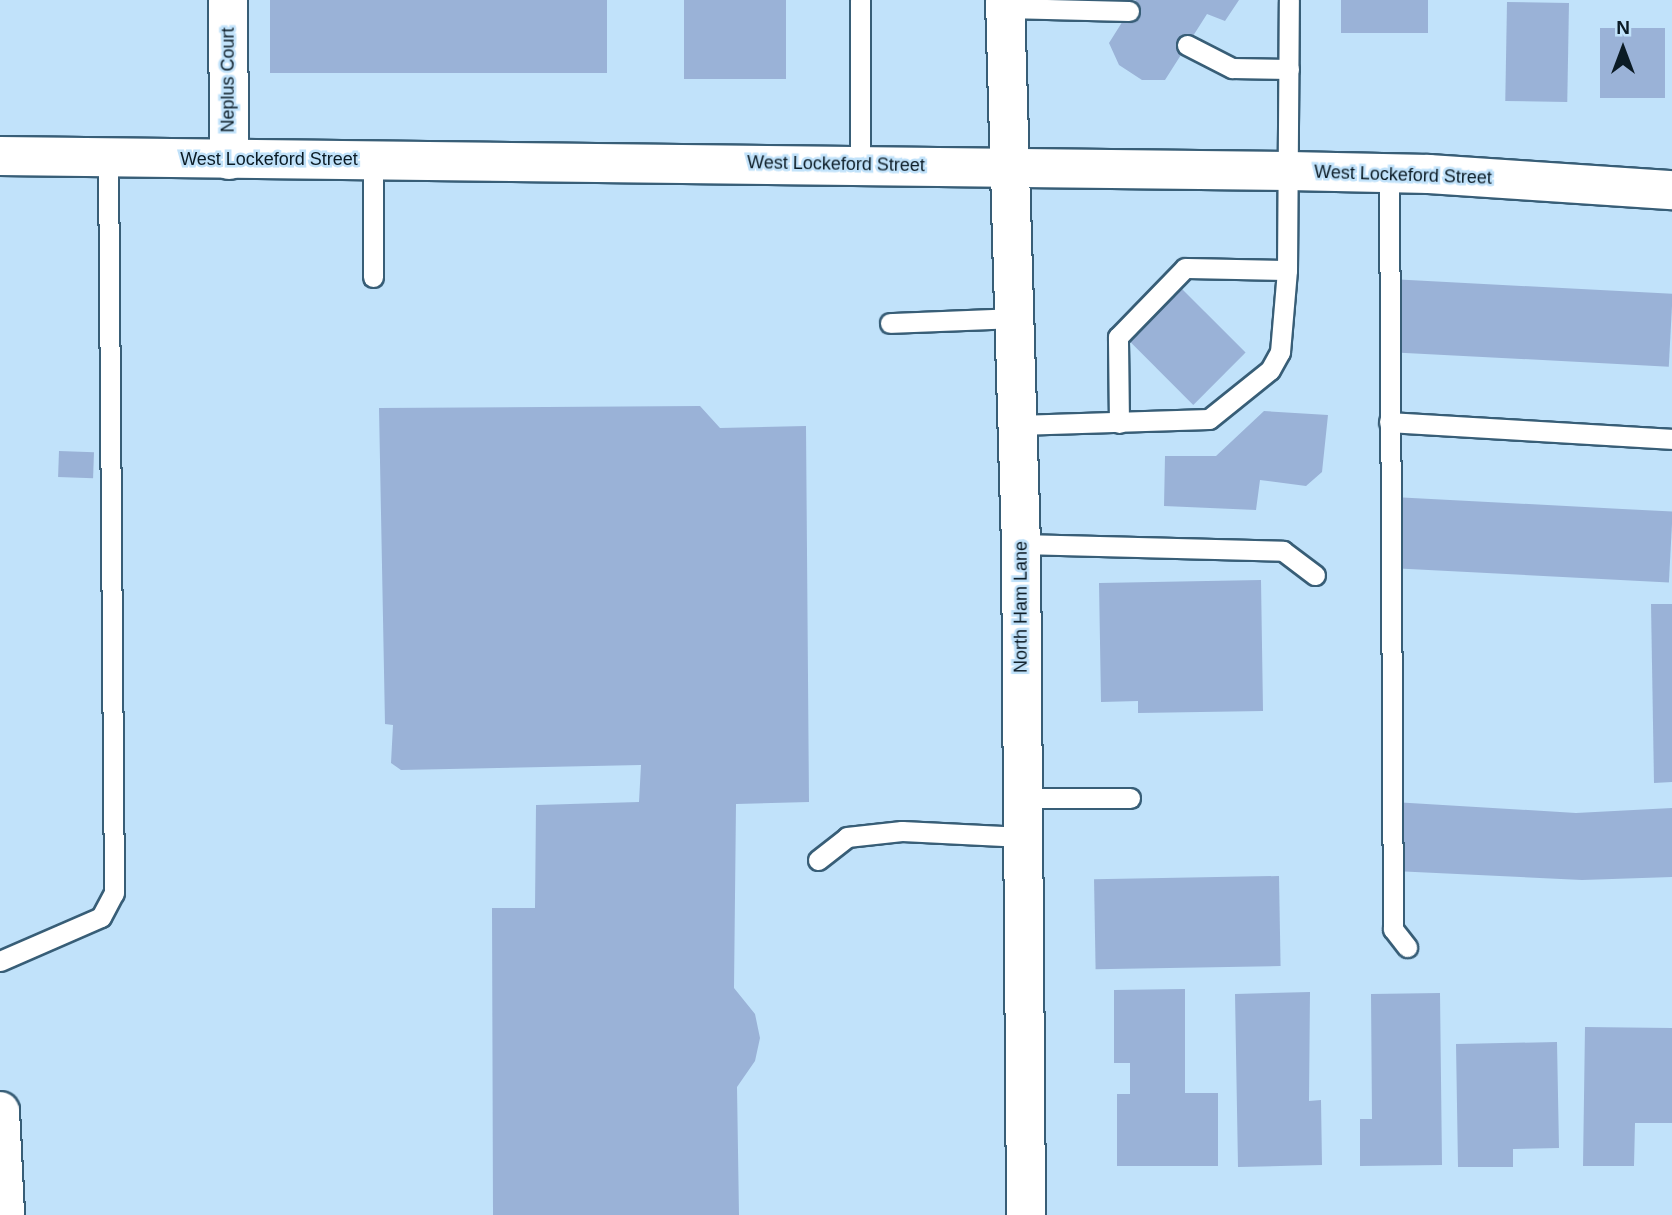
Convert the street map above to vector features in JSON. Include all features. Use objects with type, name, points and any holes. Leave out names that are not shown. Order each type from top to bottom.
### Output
[{"type":"street","name":"Neplus Court","points":[[228,0],[229,160]]},
{"type":"street","name":"North Ham Lane","points":[[1005,4],[1021,544],[1026,1215]]},
{"type":"street","name":"West Lockeford Street","points":[[0,156],[1289,170],[1389,173],[1672,190]]},
{"type":"street","points":[[0,1111],[3,1212]]},
{"type":"lane","points":[[860,0],[860,164]]},
{"type":"lane","points":[[1017,425],[1209,419],[1270,370],[1280,352],[1287,270],[1289,0]]},
{"type":"lane","points":[[1005,4],[1129,11]]},
{"type":"lane","points":[[1188,45],[1232,68],[1289,69]]},
{"type":"lane","points":[[0,961],[102,917],[114,892],[108,158]]},
{"type":"lane","points":[[373,160],[373,277]]},
{"type":"lane","points":[[1389,173],[1393,929],[1407,947]]},
{"type":"lane","points":[[1119,423],[1118,337],[1185,268],[1287,270]]},
{"type":"lane","points":[[890,323],[1014,317]]},
{"type":"lane","points":[[1390,422],[1672,439]]},
{"type":"lane","points":[[1021,544],[1283,551],[1315,575]]},
{"type":"lane","points":[[1023,798],[1130,797]]},
{"type":"lane","points":[[818,860],[847,836],[902,831],[1023,836]]},
{"type":"building","points":[[270,0],[607,0],[607,73],[270,73]]},
{"type":"building","points":[[684,0],[786,0],[786,79],[684,79]]},
{"type":"building","points":[[1136,0],[1239,0],[1225,21],[1207,14],[1165,80],[1142,80],[1119,65],[1109,43]]},
{"type":"building","points":[[1341,0],[1428,0],[1428,33],[1341,33]]},
{"type":"building","points":[[1507,2],[1569,3],[1567,102],[1505,101]]},
{"type":"building","points":[[1600,28],[1665,28],[1665,98],[1600,98]]},
{"type":"building","points":[[1390,279],[1672,294],[1669,367],[1386,352]]},
{"type":"building","points":[[1177,284],[1246,353],[1193,405],[1125,336]]},
{"type":"building","points":[[700,406],[720,428],[806,426],[809,802],[736,804],[734,988],[755,1014],[760,1038],[755,1061],[737,1087],[739,1215],[493,1215],[492,908],[535,908],[536,805],[639,802],[641,765],[401,770],[391,763],[393,725],[385,724],[379,408]]},
{"type":"building","points":[[1264,411],[1328,415],[1322,472],[1306,486],[1260,480],[1256,510],[1164,506],[1165,456],[1216,456]]},
{"type":"building","points":[[59,451],[94,452],[93,478],[58,477]]},
{"type":"building","points":[[1393,497],[1672,512],[1669,583],[1389,568]]},
{"type":"building","points":[[1261,580],[1263,711],[1138,713],[1138,701],[1101,702],[1099,583]]},
{"type":"building","points":[[1651,604],[1672,604],[1672,782],[1654,783]]},
{"type":"building","points":[[1393,802],[1576,813],[1672,808],[1672,877],[1582,880],[1394,871]]},
{"type":"building","points":[[1279,876],[1281,966],[1096,969],[1094,879]]},
{"type":"building","points":[[1185,989],[1185,1093],[1218,1093],[1218,1166],[1117,1166],[1117,1094],[1130,1094],[1130,1063],[1114,1063],[1114,990]]},
{"type":"building","points":[[1310,992],[1309,1101],[1321,1100],[1322,1165],[1238,1167],[1235,994]]},
{"type":"building","points":[[1440,993],[1442,1165],[1360,1166],[1360,1119],[1372,1119],[1371,994]]},
{"type":"building","points":[[1585,1027],[1672,1028],[1672,1123],[1635,1123],[1634,1166],[1583,1166]]},
{"type":"building","points":[[1557,1042],[1559,1148],[1513,1149],[1513,1167],[1458,1167],[1456,1044]]}]
